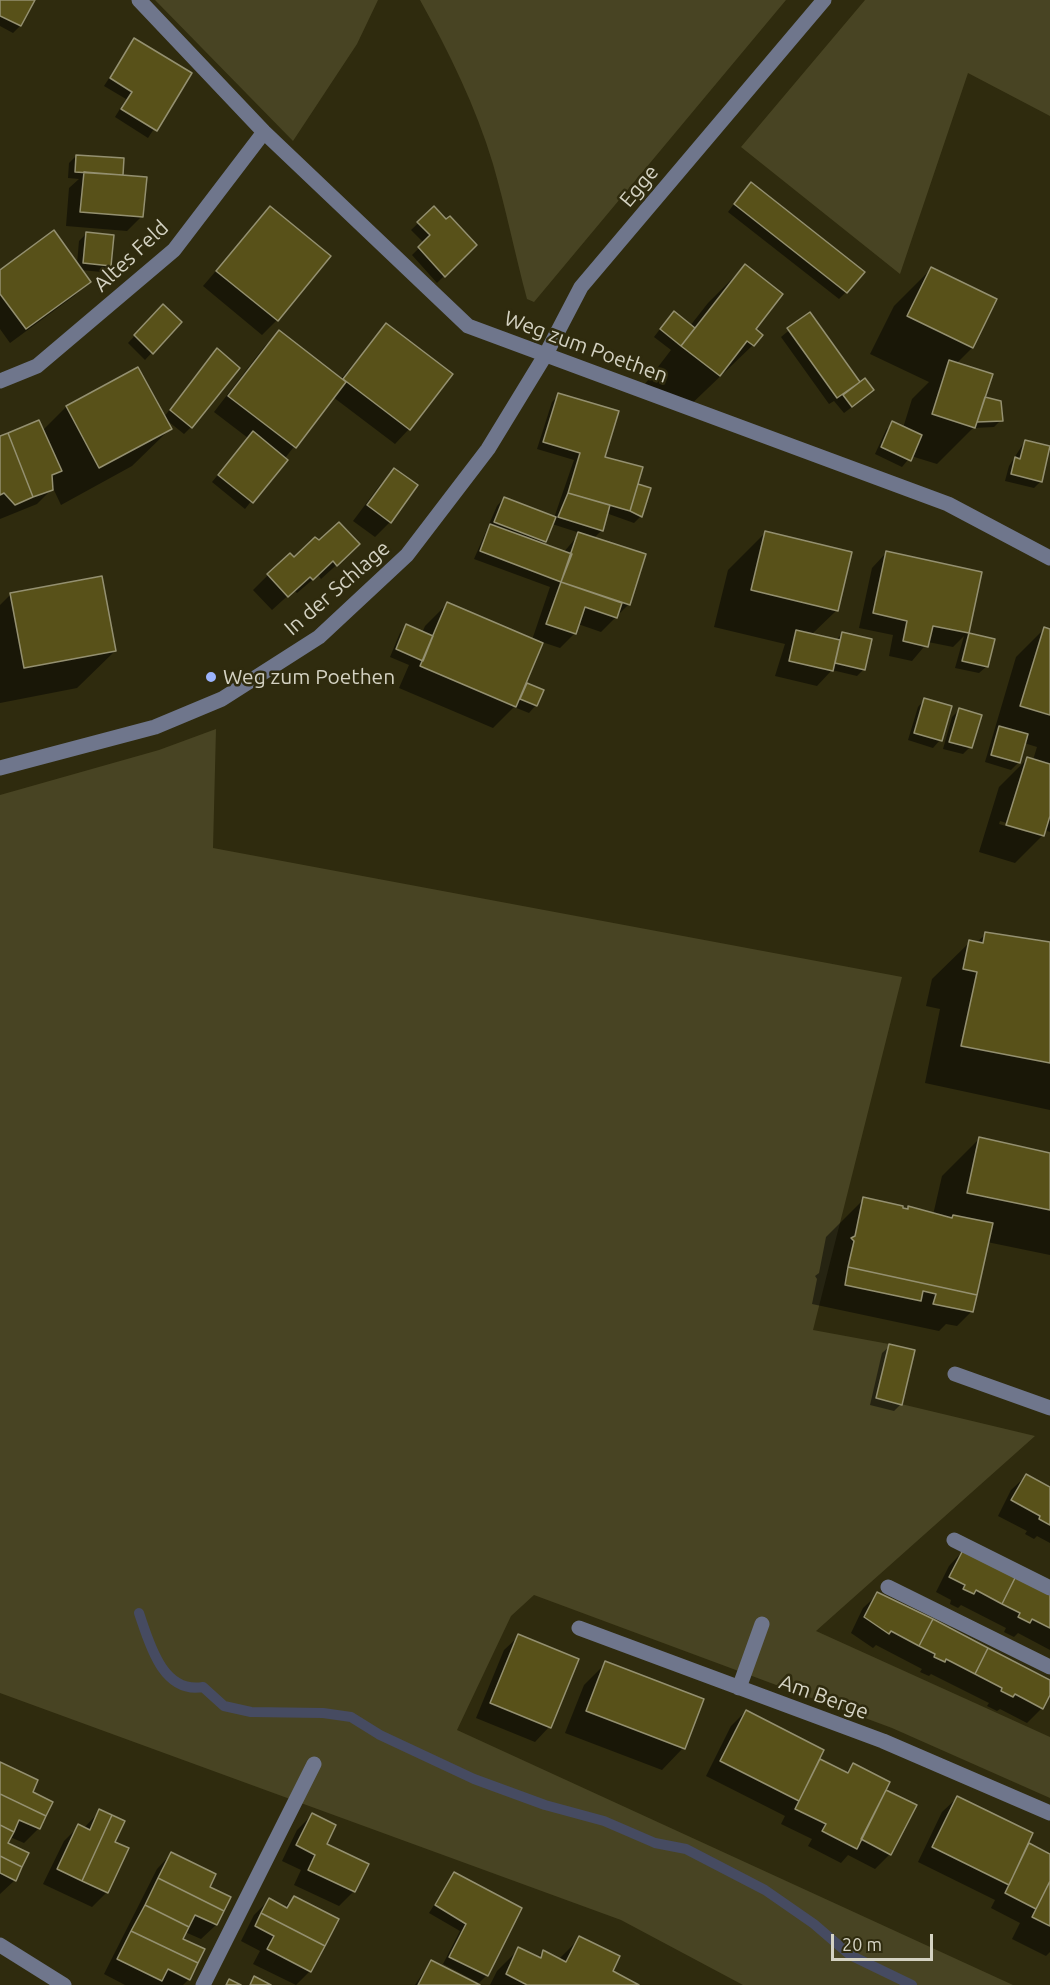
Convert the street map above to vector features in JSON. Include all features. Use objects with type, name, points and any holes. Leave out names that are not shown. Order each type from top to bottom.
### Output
[{"type":"street","name":"Weg zum Poethen","points":[[139,0],[264,132],[468,326],[948,504],[1050,558]]},
{"type":"street","name":"Egge","points":[[509,415],[546,354],[581,287],[824,0]]},
{"type":"street","name":"Altes Feld","points":[[0,381],[37,366],[174,250],[264,132]]},
{"type":"street","name":"In der Schlage","points":[[0,768],[155,727],[222,699],[319,637],[407,555],[488,449],[509,415]]},
{"type":"street","points":[[955,1374],[1050,1408]]},
{"type":"street","points":[[954,1540],[1050,1588]]},
{"type":"street","points":[[888,1587],[1050,1667]]},
{"type":"street","points":[[739,1688],[762,1624]]},
{"type":"street","name":"Am Berge","points":[[579,1628],[883,1741],[1050,1813]]},
{"type":"street","points":[[203,1985],[314,1764]]},
{"type":"street","points":[[0,1945],[64,1985]]},
{"type":"shaded area","points":[[155,0],[378,0],[357,44],[293,141]]},
{"type":"shaded area","points":[[420,0],[786,0],[534,302],[527,299],[498,181],[486,143],[470,101]]},
{"type":"shaded area","points":[[865,0],[1050,0],[1050,116],[968,73],[900,274],[741,147]]},
{"type":"shaded area","points":[[216,729],[213,848],[902,977],[813,1330],[889,1344],[876,1398],[1035,1436],[816,1631],[1050,1737],[1050,1798],[892,1728],[534,1595],[511,1616],[457,1730],[1013,1985],[743,1985],[621,1920],[0,1693],[0,795],[159,750]]},
{"type":"building","points":[[0,0],[35,0],[21,26],[0,16]]},
{"type":"building","points":[[134,38],[192,73],[157,131],[121,109],[132,92],[110,78]]},
{"type":"building","points":[[76,155],[124,158],[123,175],[75,172]]},
{"type":"building","points":[[84,172],[147,177],[143,217],[80,212]]},
{"type":"building","points":[[751,182],[865,272],[847,293],[734,204]]},
{"type":"building","points":[[270,206],[331,256],[278,321],[216,271]]},
{"type":"building","points":[[434,206],[446,219],[450,216],[477,245],[445,277],[418,247],[430,235],[417,222]]},
{"type":"building","points":[[54,230],[91,282],[26,329],[0,294],[0,270]]},
{"type":"building","points":[[86,232],[114,235],[111,266],[83,263]]},
{"type":"building","points":[[745,264],[783,294],[756,329],[763,335],[754,346],[747,341],[720,376],[681,346]]},
{"type":"building","points":[[931,267],[997,299],[973,348],[907,316]]},
{"type":"building","points":[[163,304],[182,322],[153,354],[134,335]]},
{"type":"building","points":[[674,311],[695,328],[681,346],[660,329]]},
{"type":"building","points":[[810,312],[860,382],[837,398],[787,328]]},
{"type":"building","points":[[386,323],[453,374],[410,430],[343,379]]},
{"type":"building","points":[[279,330],[346,382],[296,448],[228,396]]},
{"type":"building","points":[[217,348],[240,368],[192,428],[170,410]]},
{"type":"building","points":[[949,360],[993,374],[975,428],[932,414]]},
{"type":"building","points":[[138,367],[172,429],[99,468],[66,406]]},
{"type":"building","points":[[865,378],[874,390],[852,407],[843,395]]},
{"type":"building","points":[[558,393],[619,411],[605,457],[643,467],[630,511],[568,493],[580,453],[543,442]]},
{"type":"building","points":[[985,397],[1001,401],[1003,421],[977,422]]},
{"type":"building","points":[[39,420],[62,471],[52,475],[53,490],[33,497],[8,433]]},
{"type":"building","points":[[892,421],[922,435],[911,461],[881,447]]},
{"type":"building","points":[[253,431],[288,460],[253,503],[218,475]]},
{"type":"building","points":[[8,433],[33,497],[15,505],[4,493],[0,495],[0,436]]},
{"type":"building","points":[[1025,440],[1050,446],[1042,482],[1011,474],[1015,457],[1020,459]]},
{"type":"building","points":[[394,468],[418,485],[391,523],[367,505]]},
{"type":"building","points":[[638,484],[651,488],[642,517],[630,511]]},
{"type":"building","points":[[568,493],[610,505],[603,531],[558,517]]},
{"type":"building","points":[[504,497],[556,517],[546,542],[494,522]]},
{"type":"building","points":[[339,522],[360,544],[337,566],[333,561],[313,580],[310,577],[288,597],[267,574],[290,553],[294,557],[315,537],[319,540]]},
{"type":"building","points":[[490,524],[572,554],[561,582],[480,551]]},
{"type":"building","points":[[765,531],[852,552],[838,611],[751,590]]},
{"type":"building","points":[[578,532],[646,554],[630,605],[561,582]]},
{"type":"building","points":[[886,551],[982,572],[969,633],[933,626],[928,647],[903,641],[907,621],[873,613]]},
{"type":"building","points":[[102,576],[116,651],[24,668],[10,593]]},
{"type":"building","points":[[561,582],[622,603],[617,618],[585,607],[576,634],[546,624]]},
{"type":"building","points":[[447,602],[543,643],[516,707],[420,666]]},
{"type":"building","points":[[406,624],[433,636],[423,661],[396,649]]},
{"type":"building","points":[[1044,627],[1050,629],[1050,715],[1020,706]]},
{"type":"building","points":[[796,630],[840,640],[833,671],[789,661]]},
{"type":"building","points":[[842,632],[872,639],[865,670],[835,663]]},
{"type":"building","points":[[969,633],[995,639],[988,667],[962,661]]},
{"type":"building","points":[[527,683],[544,690],[537,706],[520,699]]},
{"type":"building","points":[[924,698],[952,706],[942,741],[914,733]]},
{"type":"building","points":[[959,708],[982,715],[972,748],[949,742]]},
{"type":"building","points":[[999,726],[1028,734],[1020,763],[991,755]]},
{"type":"building","points":[[1027,757],[1050,764],[1050,816],[1044,836],[1006,825]]},
{"type":"building","points":[[985,932],[1050,942],[1050,1063],[961,1046],[977,972],[963,969],[969,940],[983,943]]},
{"type":"building","points":[[979,1137],[1050,1153],[1050,1210],[967,1193]]},
{"type":"building","points":[[863,1197],[952,1218],[953,1215],[993,1223],[977,1295],[848,1267],[854,1241],[851,1238],[855,1236]]},
{"type":"building","points":[[848,1267],[977,1295],[973,1312],[933,1304],[936,1294],[923,1291],[921,1301],[845,1285]]},
{"type":"building","points":[[889,1344],[915,1350],[902,1405],[876,1398]]},
{"type":"building","points":[[1026,1474],[1050,1487],[1050,1525],[1039,1519],[1040,1516],[1011,1500]]},
{"type":"building","points":[[963,1550],[1016,1576],[1002,1604],[976,1590],[974,1594],[963,1589],[965,1585],[949,1577]]},
{"type":"building","points":[[1016,1576],[1050,1593],[1050,1628],[1032,1619],[1030,1623],[1018,1617],[1020,1613],[1002,1604]]},
{"type":"building","points":[[877,1592],[933,1619],[919,1646],[891,1631],[889,1634],[864,1617]]},
{"type":"building","points":[[933,1619],[988,1648],[975,1674],[946,1659],[945,1662],[934,1657],[935,1654],[919,1646]]},
{"type":"building","points":[[518,1634],[579,1659],[551,1728],[490,1703]]},
{"type":"building","points":[[988,1648],[1050,1680],[1050,1695],[1043,1709],[1015,1694],[1013,1697],[1001,1691],[1002,1688],[975,1674]]},
{"type":"building","points":[[605,1661],[704,1699],[685,1749],[586,1711]]},
{"type":"building","points":[[746,1710],[824,1750],[799,1801],[720,1761]]},
{"type":"building","points":[[820,1759],[848,1773],[853,1763],[890,1782],[857,1849],[822,1831],[826,1824],[795,1809]]},
{"type":"building","points":[[0,1762],[38,1780],[33,1792],[53,1802],[46,1816],[0,1794]]},
{"type":"building","points":[[886,1790],[917,1805],[891,1855],[861,1839]]},
{"type":"building","points":[[0,1794],[46,1816],[40,1829],[19,1820],[14,1832],[0,1825]]},
{"type":"building","points":[[957,1796],[1033,1833],[1009,1885],[932,1847]]},
{"type":"building","points":[[99,1809],[112,1815],[82,1881],[57,1869],[78,1824],[90,1830]]},
{"type":"building","points":[[312,1813],[336,1825],[327,1844],[369,1864],[355,1892],[308,1870],[315,1855],[296,1845]]},
{"type":"building","points":[[112,1815],[125,1821],[115,1842],[129,1848],[108,1893],[82,1881]]},
{"type":"building","points":[[0,1825],[14,1832],[8,1843],[29,1853],[22,1867],[0,1856]]},
{"type":"building","points":[[1029,1843],[1050,1854],[1050,1881],[1036,1909],[1005,1893]]},
{"type":"building","points":[[171,1852],[216,1874],[210,1887],[231,1897],[224,1911],[158,1878]]},
{"type":"building","points":[[0,1856],[22,1867],[16,1881],[0,1873]]},
{"type":"building","points":[[454,1872],[522,1908],[488,1976],[449,1957],[466,1924],[435,1905]]},
{"type":"building","points":[[158,1878],[224,1911],[217,1925],[195,1915],[189,1927],[145,1905]]},
{"type":"building","points":[[1050,1881],[1050,1926],[1032,1917]]},
{"type":"building","points":[[294,1896],[339,1919],[325,1946],[261,1913],[269,1898],[287,1908]]},
{"type":"building","points":[[145,1905],[189,1927],[183,1939],[205,1949],[198,1963],[131,1931]]},
{"type":"building","points":[[261,1913],[325,1946],[311,1972],[267,1949],[274,1936],[255,1926]]},
{"type":"building","points":[[131,1931],[198,1963],[190,1980],[168,1969],[162,1981],[117,1959]]},
{"type":"building","points":[[579,1936],[620,1956],[613,1971],[639,1985],[527,1985],[506,1974],[518,1947],[541,1958],[543,1950],[566,1962]]},
{"type":"building","points":[[431,1960],[480,1985],[418,1985]]},
{"type":"building","points":[[254,1976],[271,1985],[250,1985]]},
{"type":"building","points":[[229,1979],[241,1985],[226,1985]]},
{"type":"waterway","points":[[139,1613],[147,1638],[159,1664],[167,1674],[177,1682],[189,1687],[203,1687],[224,1706],[251,1712],[323,1713],[351,1717],[380,1735],[474,1779],[545,1805],[604,1821],[655,1843],[686,1849],[765,1890],[814,1924],[850,1955],[912,1985]]},
{"type":"place","name":"Weg zum Poethen","points":[[211,677]]}]
